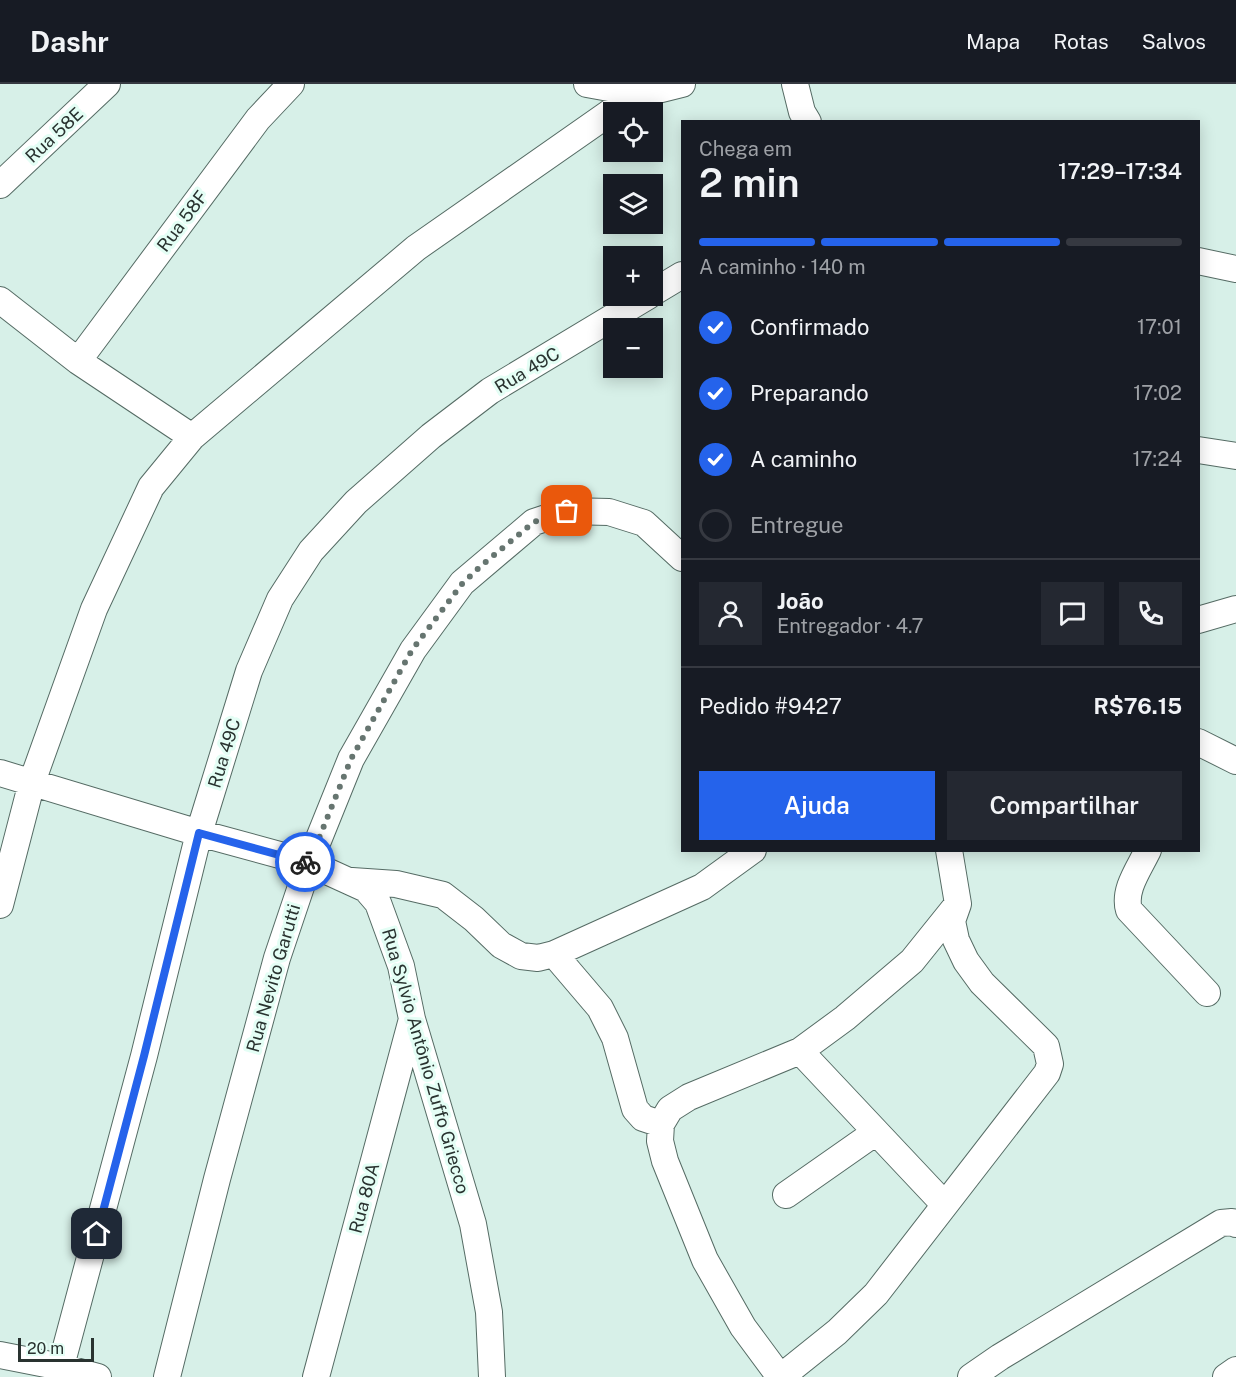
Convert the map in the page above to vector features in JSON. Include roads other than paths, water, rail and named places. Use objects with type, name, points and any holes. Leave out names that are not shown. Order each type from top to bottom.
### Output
[{"type":"street","name":"Rua 58E","points":[[0,185],[107,84]]},
{"type":"street","name":"Rua 58F","points":[[78,361],[258,119],[291,84]]},
{"type":"street","points":[[587,84],[642,94]]},
{"type":"street","points":[[0,905],[32,782],[94,609],[151,487],[192,437],[416,248],[615,109],[642,94],[682,84]]},
{"type":"street","points":[[795,84],[802,112],[807,120]]},
{"type":"street","points":[[1200,261],[1236,269]]},
{"type":"street","points":[[663,286],[681,275]]},
{"type":"street","points":[[0,300],[78,361],[192,437]]},
{"type":"street","name":"Rua 49C","points":[[59,1372],[144,1056],[199,833],[249,671],[280,599],[311,551],[356,502],[431,436],[490,392],[632,306]]},
{"type":"street","points":[[1200,450],[1236,456]]},
{"type":"street","name":"Rua Nevito Garutti","points":[[167,1377],[217,1179],[277,958],[309,863],[351,759],[412,650],[462,584],[534,522],[567,511],[609,512],[644,523],[681,557]]},
{"type":"street","points":[[1200,619],[1236,609]]},
{"type":"street","points":[[1200,743],[1236,761]]},
{"type":"street","name":"Rua Sylvio Antônio Zuffo Griecco","points":[[0,773],[199,833],[309,863],[366,889],[378,903],[401,966],[411,1019],[473,1224],[489,1312],[492,1377]]},
{"type":"street","points":[[352,881],[396,884],[443,895],[474,919],[501,945],[520,956],[538,958],[554,954],[702,887],[750,852]]},
{"type":"street","points":[[949,852],[958,904],[952,921],[956,940],[966,961],[982,983],[1046,1046],[1050,1064],[1047,1073],[876,1294],[837,1332],[781,1377],[743,1327],[705,1260],[665,1161],[660,1141],[661,1124],[670,1109],[689,1097],[800,1051],[845,1018],[912,961],[958,904]]},
{"type":"street","points":[[1147,852],[1126,900],[1129,910],[1207,993]]},
{"type":"street","points":[[554,954],[600,1008],[615,1038],[635,1109],[643,1118],[661,1124]]},
{"type":"street","name":"Rua 80A","points":[[316,1377],[411,1019]]},
{"type":"street","points":[[800,1051],[944,1204]]},
{"type":"street","points":[[786,1195],[876,1132]]},
{"type":"street","points":[[971,1377],[1000,1356],[1221,1223],[1236,1224]]},
{"type":"street","points":[[0,1355],[59,1372],[98,1377]]},
{"type":"street","points":[[1226,1377],[1236,1370]]}]
